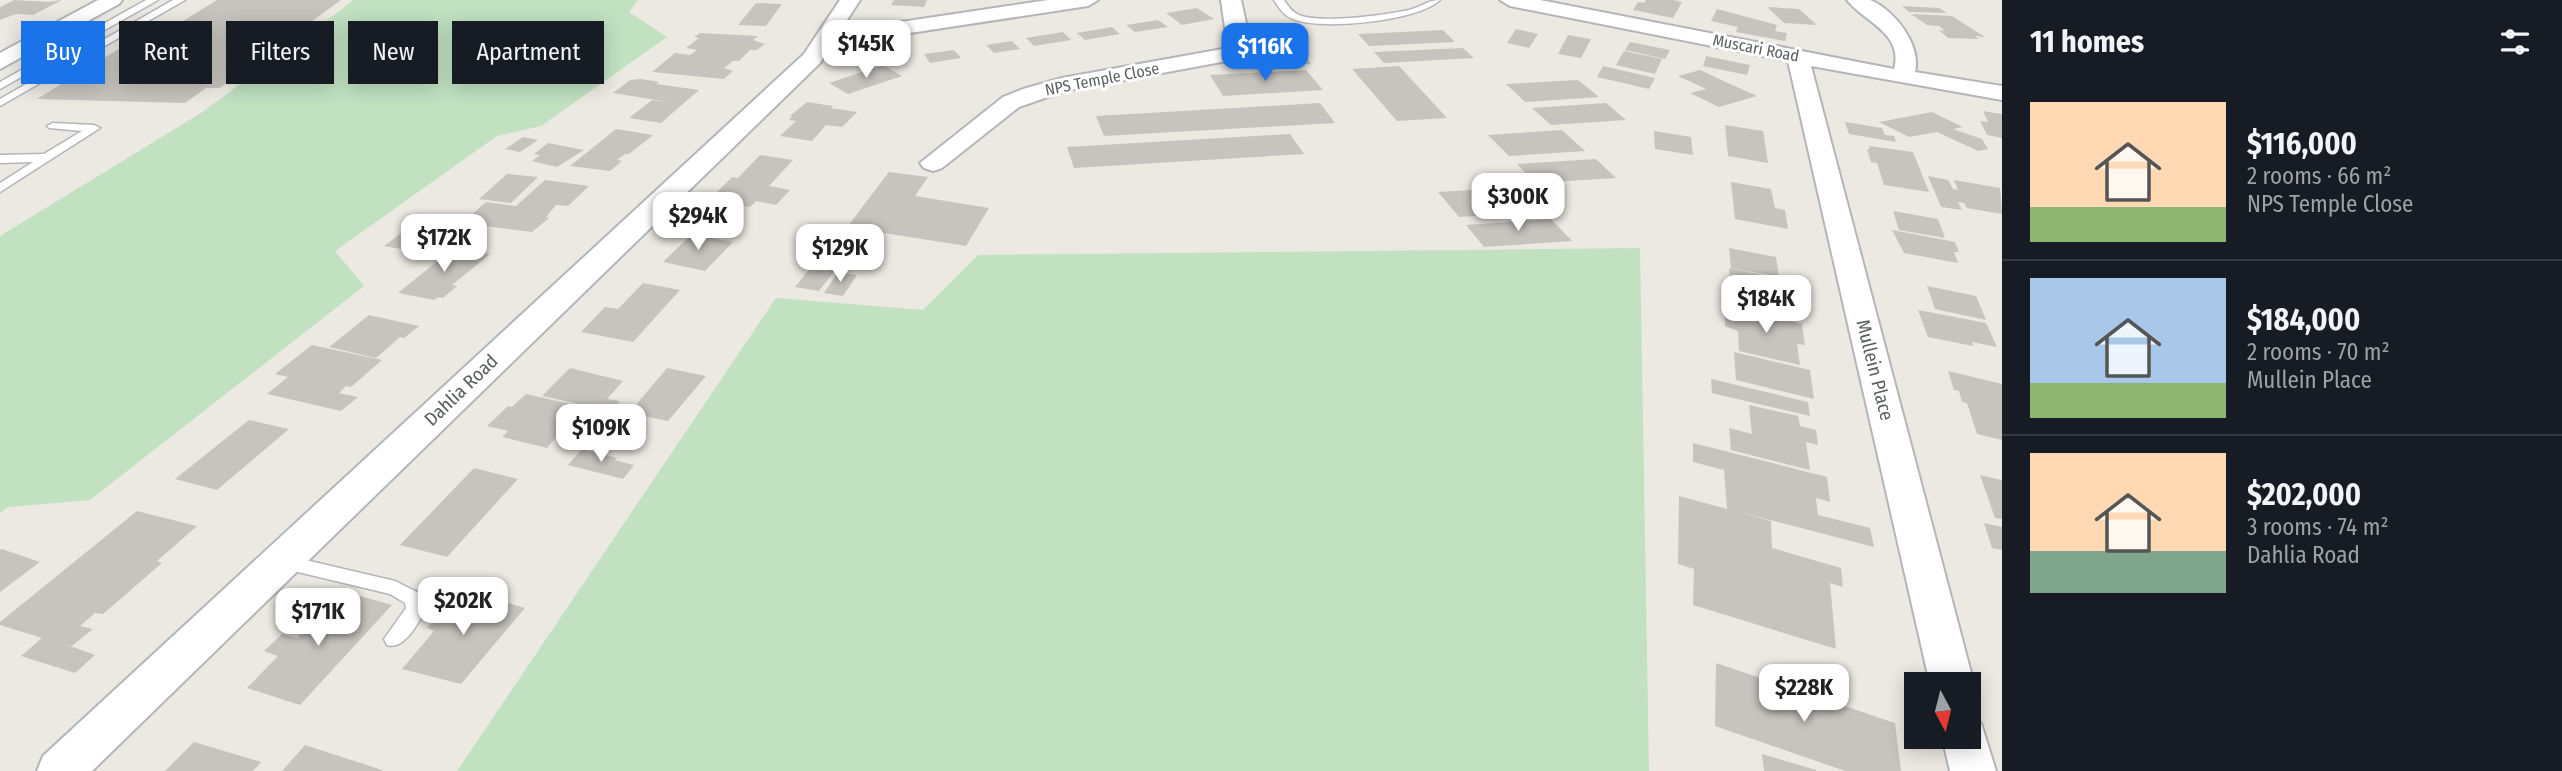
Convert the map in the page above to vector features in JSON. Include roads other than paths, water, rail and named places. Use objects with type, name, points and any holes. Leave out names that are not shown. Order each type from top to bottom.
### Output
[{"type":"street","points":[[0,62],[112,0]]},
{"type":"street","name":"Dahlia Road","points":[[60,771],[798,72],[827,38],[850,0]]},
{"type":"street","points":[[827,38],[1088,0]]},
{"type":"street","name":"NPS Temple Close","points":[[933,163],[1011,102],[1031,94],[1062,85],[1236,54],[1240,49],[1231,0]]},
{"type":"street","name":"Muscari Road","points":[[1510,0],[1581,7],[1798,56],[2002,93]]},
{"type":"street","points":[[1857,0],[1893,28],[1901,40],[1907,61],[1903,77]]},
{"type":"street","name":"Mullein Place","points":[[1798,56],[1949,672]]},
{"type":"street","points":[[1968,749],[1973,771]]},
{"type":"lane","points":[[0,86],[153,0]]},
{"type":"lane","points":[[0,112],[4,107],[0,103],[180,0]]},
{"type":"lane","points":[[1279,0],[1296,18],[1329,20],[1405,14],[1422,9],[1435,0]]},
{"type":"lane","points":[[0,188],[94,128],[53,126]]},
{"type":"lane","points":[[0,159],[48,158]]},
{"type":"lane","points":[[282,561],[395,588],[414,599],[416,609],[394,639]]}]
